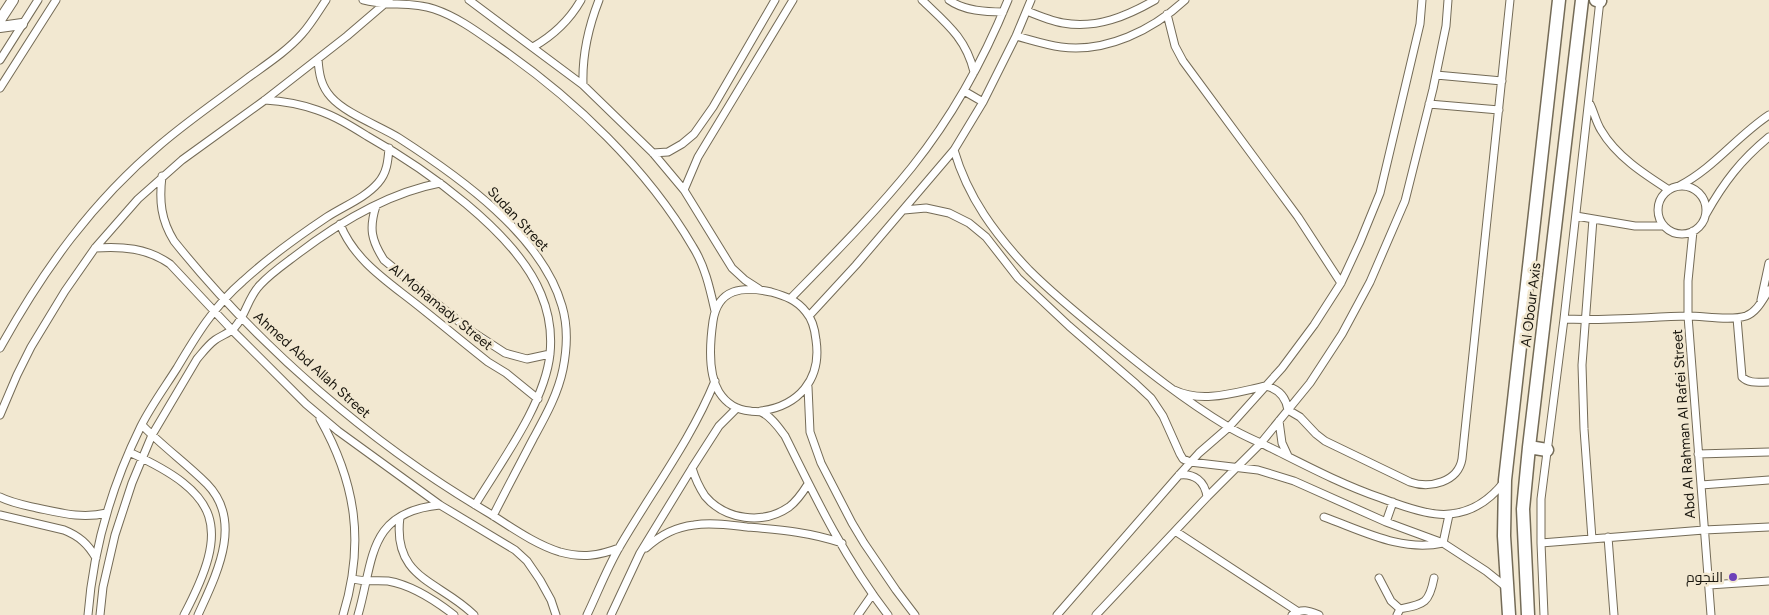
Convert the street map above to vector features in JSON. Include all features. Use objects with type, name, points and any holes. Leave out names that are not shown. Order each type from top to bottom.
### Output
[{"type":"highway","name":"Al Obour Axis","points":[[1509,615],[1504,536],[1505,480],[1559,0]]},
{"type":"highway","name":"Al Obour Axis","points":[[1528,615],[1524,509],[1529,447],[1582,0]]},
{"type":"highway","points":[[1529,447],[1546,450]]},
{"type":"main road","points":[[0,20],[13,0]]},
{"type":"main road","points":[[0,27],[22,24]]},
{"type":"street","points":[[0,60],[38,0]]},
{"type":"street","points":[[0,88],[56,0]]},
{"type":"street","points":[[0,348],[32,291],[51,264],[75,232],[113,189],[185,124],[287,49],[314,19],[326,0]]},
{"type":"street","points":[[363,0],[372,3],[388,1],[418,5],[450,16],[476,30],[570,102],[634,167],[663,202],[694,248],[703,268],[715,311]]},
{"type":"street","points":[[469,0],[583,85],[653,153],[684,190],[732,268],[745,280],[762,290],[791,298],[809,316],[815,331],[817,345],[817,360],[808,387],[810,432],[821,463],[860,536],[915,615]]},
{"type":"street","points":[[533,47],[561,27],[582,0]]},
{"type":"street","points":[[583,85],[582,65],[585,45],[600,0]]},
{"type":"street","points":[[653,153],[668,152],[694,134],[713,107],[775,0]]},
{"type":"street","points":[[684,190],[698,156],[793,0]]},
{"type":"street","points":[[922,0],[957,34],[971,58],[974,72]]},
{"type":"street","points":[[949,0],[965,8],[977,11],[1003,12]]},
{"type":"street","points":[[791,298],[880,204],[937,134],[964,91],[1008,0]]},
{"type":"street","points":[[809,316],[904,210],[954,150],[983,102],[1016,36],[1031,0]]},
{"type":"street","points":[[1026,11],[1065,23],[1087,24],[1129,15],[1155,0]]},
{"type":"street","points":[[1016,36],[1063,48],[1089,47],[1114,42],[1136,34],[1167,14],[1184,0]]},
{"type":"street","points":[[1057,615],[1190,462],[1229,428],[1282,368],[1314,325],[1341,283],[1380,193],[1420,24],[1422,0]]},
{"type":"street","points":[[1096,615],[1174,531],[1262,443],[1310,383],[1342,334],[1370,282],[1405,201],[1430,104],[1446,26],[1448,0]]},
{"type":"street","points":[[1288,410],[1300,416],[1324,441],[1415,483],[1425,486],[1436,484],[1452,475],[1459,468],[1462,459],[1510,0]]},
{"type":"street","points":[[1544,615],[1541,499],[1590,102],[1599,0]]},
{"type":"street","points":[[0,415],[17,374],[31,347],[65,291],[95,248],[127,211],[162,176],[318,59],[388,1]]},
{"type":"street","points":[[1167,14],[1176,46],[1183,61],[1298,217],[1341,283]]},
{"type":"street","name":"Sudan Street","points":[[318,59],[319,73],[324,87],[332,98],[451,172],[470,188],[503,217],[533,251],[545,267],[555,286],[562,306],[566,328],[566,350],[563,371],[549,409],[493,516]]},
{"type":"street","points":[[1436,75],[1502,81]]},
{"type":"street","points":[[964,91],[983,102]]},
{"type":"street","name":"Sudan Street","points":[[265,100],[300,105],[326,113],[388,148],[440,183],[492,228],[519,258],[541,293],[548,313],[550,334],[550,354],[545,378],[538,399],[475,505]]},
{"type":"street","points":[[1590,102],[1601,129],[1614,148],[1647,176],[1669,190]]},
{"type":"street","points":[[1430,104],[1499,110]]},
{"type":"street","points":[[1769,115],[1743,135],[1703,172],[1669,190],[1660,200],[1658,206],[1660,220],[1664,226],[1678,234],[1693,231],[1700,225],[1720,189],[1734,169],[1751,151],[1769,137]]},
{"type":"street","points":[[88,615],[96,558],[106,513],[129,452],[142,425],[199,330],[224,299],[243,280],[303,234],[370,191],[385,172],[388,148]]},
{"type":"street","points":[[954,150],[960,171],[980,209],[1011,250],[1031,271],[1086,321],[1144,369],[1229,428],[1358,490],[1437,514],[1449,515],[1469,510],[1490,498],[1505,480]]},
{"type":"street","name":"Ahmed Abd Allah Street","points":[[162,176],[161,213],[167,230],[182,251],[241,317],[347,415],[394,451],[475,505],[540,543],[560,552],[580,556],[601,555],[619,548]]},
{"type":"street","points":[[100,615],[103,587],[122,508],[152,435],[201,354],[214,340],[232,330],[253,293],[265,279],[306,248],[340,224],[376,206],[407,191],[440,183]]},
{"type":"street","points":[[1678,186],[1692,189],[1702,198],[1705,205],[1704,218]]},
{"type":"street","name":"Al Mohamady Street","points":[[376,206],[372,219],[372,234],[376,248],[384,260],[468,329],[505,353],[527,359],[550,354]]},
{"type":"street","points":[[904,210],[926,208],[949,213],[969,223],[986,237],[1018,278],[1151,398],[1163,416],[1183,458],[1190,462],[1258,470],[1285,478],[1386,522],[1443,543],[1486,571],[1506,587]]},
{"type":"street","points":[[1576,216],[1635,226],[1664,226]]},
{"type":"street","points":[[1592,539],[1582,408],[1582,365],[1593,219]]},
{"type":"street","name":"Al Mohamady Street","points":[[340,224],[345,238],[353,249],[374,270],[488,362],[506,373],[538,399]]},
{"type":"street","name":"Abd Al Rahman Al Rafei Street","points":[[1693,231],[1688,281],[1688,316],[1711,615]]},
{"type":"street","name":"Ahmed Abd Allah Street","points":[[95,248],[124,247],[138,249],[170,264],[213,312],[317,414],[440,505],[502,541],[527,561],[551,600],[556,615]]},
{"type":"street","points":[[1760,303],[1769,263]]},
{"type":"street","points":[[762,290],[736,290],[727,294],[715,311],[712,334],[712,370],[715,381],[723,397],[737,408],[745,411],[761,412],[782,406],[808,387]]},
{"type":"street","points":[[1564,319],[1688,316],[1737,318],[1747,316],[1755,311],[1769,290]]},
{"type":"street","points":[[1737,318],[1742,377],[1746,381],[1769,382]]},
{"type":"street","points":[[587,615],[619,548],[691,434],[715,381]]},
{"type":"street","points":[[1174,390],[1200,397],[1266,386],[1280,392],[1286,400],[1288,410]]},
{"type":"street","points":[[611,615],[640,553],[719,426],[737,408]]},
{"type":"street","points":[[761,412],[779,427],[785,436],[808,484],[842,544],[872,595],[888,615]]},
{"type":"street","points":[[317,414],[332,439],[339,456],[350,493],[354,521],[356,550],[353,579],[343,615]]},
{"type":"street","points":[[1279,421],[1282,443],[1288,457]]},
{"type":"street","points":[[142,425],[208,485],[217,498],[223,512],[226,542],[220,562],[198,615]]},
{"type":"street","points":[[129,452],[170,473],[193,490],[202,501],[210,520],[212,540],[198,584],[184,615]]},
{"type":"street","points":[[1698,454],[1769,452]]},
{"type":"street","points":[[692,468],[701,490],[717,507],[730,514],[745,518],[760,518],[775,514],[789,507],[808,484]]},
{"type":"street","points":[[1179,475],[1189,475],[1198,479],[1205,487],[1207,497]]},
{"type":"street","points":[[1701,485],[1769,480]]},
{"type":"street","points":[[0,497],[12,503],[67,515],[87,516],[106,513]]},
{"type":"street","points":[[1386,522],[1393,502]]},
{"type":"street","points":[[358,615],[373,551],[378,539],[400,517],[426,506],[440,505]]},
{"type":"street","points":[[0,515],[64,530],[74,535],[90,549],[96,558]]},
{"type":"street","points":[[1443,543],[1449,515]]},
{"type":"street","points":[[400,517],[399,540],[407,562],[423,578],[474,615]]},
{"type":"street","points":[[1324,517],[1392,542],[1427,546],[1443,543]]},
{"type":"street","points":[[640,553],[664,534],[686,526],[708,523],[798,531],[842,544]]},
{"type":"street","points":[[1541,543],[1704,530],[1769,527]]},
{"type":"street","points":[[1174,531],[1295,613],[1307,610],[1319,615]]},
{"type":"street","points":[[1608,538],[1614,615]]},
{"type":"street","points":[[1379,578],[1398,612],[1421,605],[1431,594],[1434,578]]},
{"type":"street","points":[[353,579],[366,582],[388,581],[399,584],[429,598],[454,615]]},
{"type":"street","points":[[1709,585],[1769,581]]},
{"type":"street","points":[[858,615],[872,595]]},
{"type":"place","name":"النجوم","points":[[1733,577]]}]
